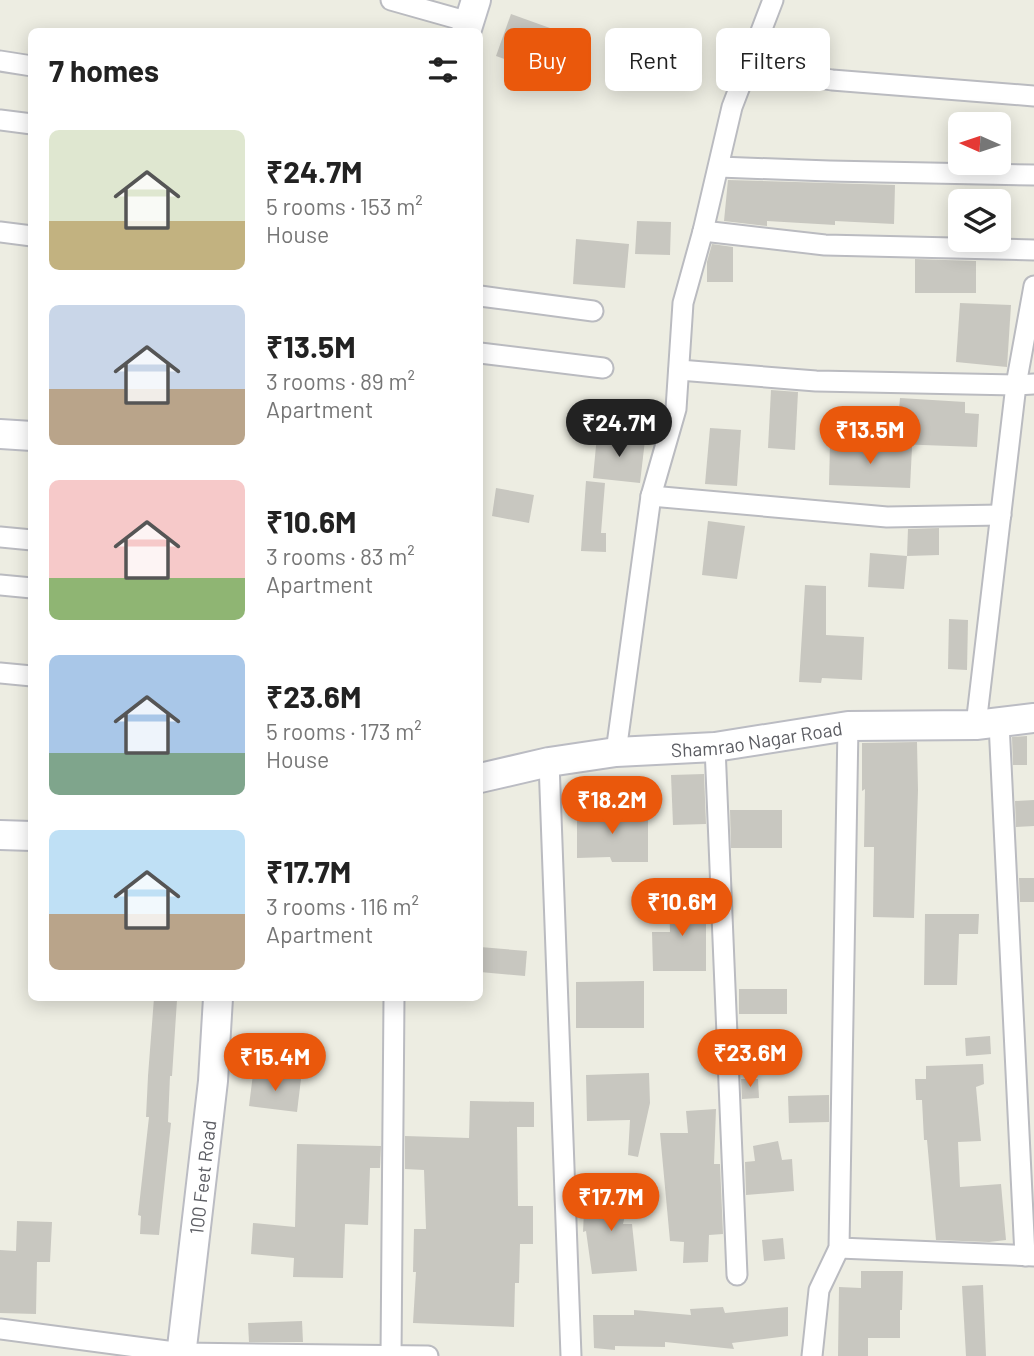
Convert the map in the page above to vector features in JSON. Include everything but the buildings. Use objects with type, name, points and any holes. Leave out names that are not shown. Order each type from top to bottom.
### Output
[{"type":"street","points":[[391,0],[470,18]]},
{"type":"street","points":[[763,28],[774,0]]},
{"type":"street","points":[[0,61],[28,65]]},
{"type":"street","points":[[830,80],[1034,96]]},
{"type":"street","points":[[616,752],[651,496],[676,408],[683,303],[738,91]]},
{"type":"street","points":[[0,120],[28,124]]},
{"type":"street","points":[[719,167],[1034,175]]},
{"type":"street","points":[[703,231],[825,245],[1034,250]]},
{"type":"street","points":[[0,232],[28,236]]},
{"type":"street","points":[[839,1248],[1030,1256],[987,724],[1001,515],[1025,384],[1034,286]]},
{"type":"street","points":[[483,296],[593,311]]},
{"type":"street","points":[[483,353],[603,368]]},
{"type":"street","points":[[678,370],[816,381],[1025,384]]},
{"type":"street","points":[[0,433],[28,436]]},
{"type":"street","points":[[651,496],[887,517],[1001,515]]},
{"type":"street","points":[[0,537],[28,540]]},
{"type":"street","points":[[0,585],[28,588]]},
{"type":"street","points":[[0,673],[28,676]]},
{"type":"street","name":"Shamrao Nagar Road","points":[[483,777],[549,762],[616,752],[715,747],[848,726],[987,724],[1034,718]]},
{"type":"street","points":[[812,1356],[819,1290],[839,1248],[848,726]]},
{"type":"street","points":[[715,747],[737,1275]]},
{"type":"street","points":[[549,762],[571,1356]]},
{"type":"street","points":[[0,835],[28,836]]},
{"type":"street","name":"100 Feet Road","points":[[181,1354],[213,1082],[218,1001]]},
{"type":"street","points":[[391,1356],[394,1001]]},
{"type":"street","points":[[0,1329],[181,1354],[428,1356]]}]
